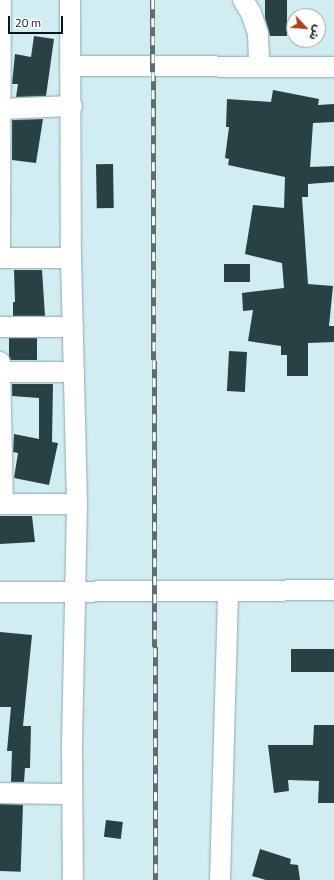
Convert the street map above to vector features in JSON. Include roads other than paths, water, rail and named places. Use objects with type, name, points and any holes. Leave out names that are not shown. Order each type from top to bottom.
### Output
[{"type":"street","points":[[0,246],[1,0]]},
{"type":"street","points":[[70,0],[70,66],[72,106],[71,258],[74,327],[77,504],[72,794],[73,880]]},
{"type":"street","points":[[243,0],[251,13],[258,33],[259,67]]},
{"type":"street","points":[[70,66],[334,67]]},
{"type":"street","points":[[1,109],[72,106]]},
{"type":"street","points":[[0,258],[71,258]]},
{"type":"street","points":[[0,327],[74,327]]},
{"type":"street","points":[[0,362],[1,504],[77,504]]},
{"type":"street","points":[[0,372],[74,372]]},
{"type":"street","points":[[0,592],[76,593],[334,590]]},
{"type":"street","points":[[220,880],[228,591]]},
{"type":"street","points":[[0,793],[72,794]]},
{"type":"railway","points":[[153,0],[156,880]]}]
